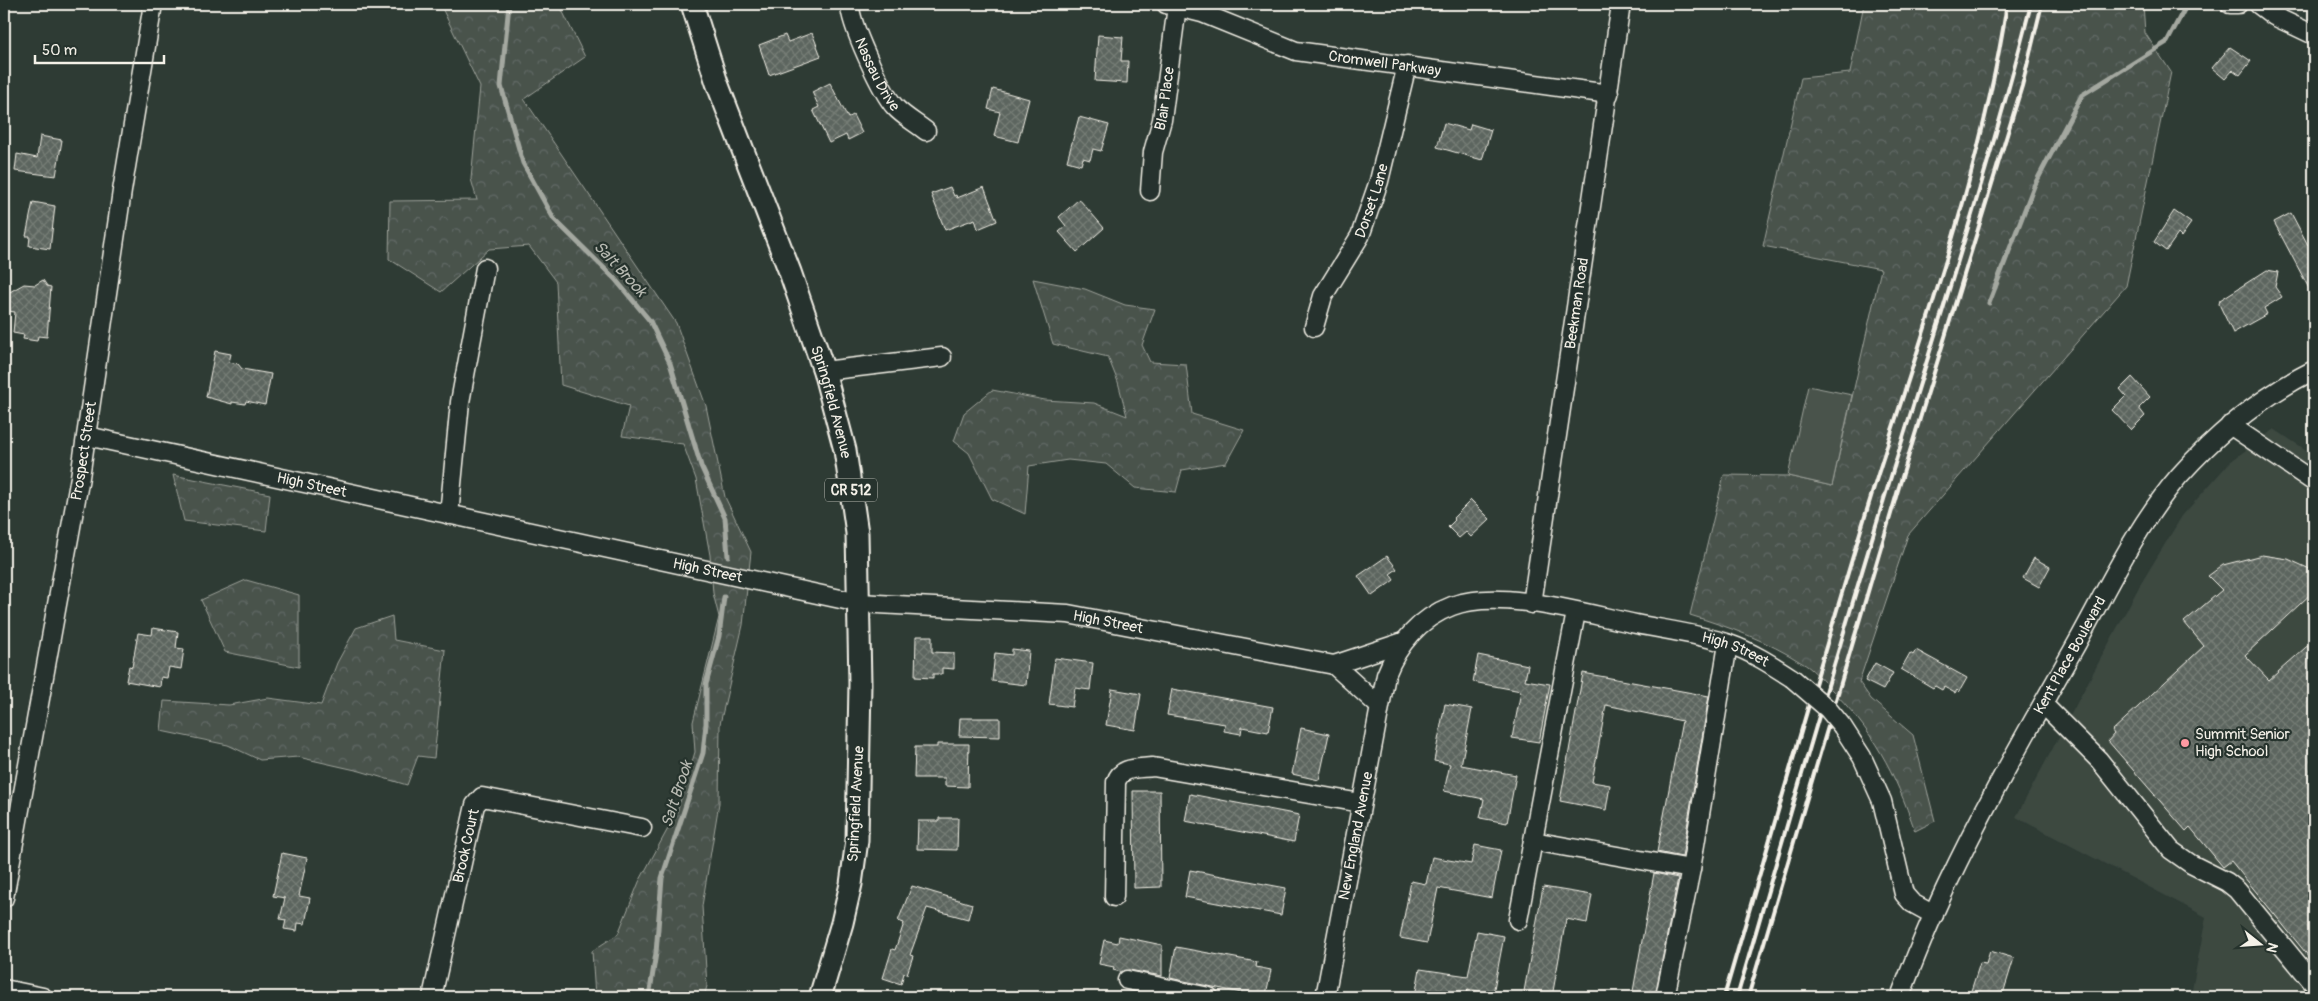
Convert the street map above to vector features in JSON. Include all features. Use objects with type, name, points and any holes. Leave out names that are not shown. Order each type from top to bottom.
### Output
[{"type":"main road","name":"Springfield Avenue","points":[[692,4],[717,83],[790,272],[824,371],[845,450],[856,533],[860,684],[857,840],[846,908],[820,997]]},
{"type":"street","name":"Prospect Street","points":[[4,898],[87,436],[122,191],[153,4]]},
{"type":"street","name":"Nassau Drive","points":[[850,4],[849,13],[854,29],[894,107],[926,131]]},
{"type":"street","name":"Beekman Road","points":[[1532,604],[1621,4]]},
{"type":"street","points":[[2230,4],[2238,4]]},
{"type":"street","points":[[2258,4],[2274,16],[2314,35]]},
{"type":"street","name":"Cromwell Parkway","points":[[1171,5],[1202,13],[1296,51],[1609,94]]},
{"type":"street","name":"Blair Place","points":[[1150,191],[1154,152],[1163,111],[1171,5]]},
{"type":"street","name":"Dorset Lane","points":[[1314,327],[1323,296],[1360,236],[1379,182],[1407,65]]},
{"type":"street","points":[[449,515],[460,402],[485,268]]},
{"type":"street","points":[[824,371],[942,357]]},
{"type":"street","name":"Kent Place Boulevard","points":[[1900,997],[1934,914],[1964,851],[2043,704],[2148,519],[2178,478],[2230,425],[2260,401],[2314,370]]},
{"type":"street","points":[[2230,425],[2314,482]]},
{"type":"street","name":"High Street","points":[[87,436],[859,603],[1068,614],[1334,665],[1403,642]]},
{"type":"street","name":"High Street","points":[[1386,675],[1403,642],[1433,616],[1452,606],[1476,600],[1532,604],[1728,644],[1766,661],[1792,678],[1828,709],[1842,726],[1862,757],[1882,801],[1904,894],[1912,903],[1934,914]]},
{"type":"street","points":[[1518,920],[1576,612]]},
{"type":"street","points":[[1665,997],[1691,868],[1728,644]]},
{"type":"street","points":[[1334,665],[1379,706]]},
{"type":"street","name":"New England Avenue","points":[[1325,997],[1386,675]]},
{"type":"street","points":[[2043,704],[2099,760],[2171,850],[2191,864],[2227,882],[2237,890],[2314,984]]},
{"type":"street","points":[[1114,897],[1116,782],[1118,775],[1124,770],[1153,767],[1361,803]]},
{"type":"street","name":"Brook Court","points":[[432,997],[475,804],[482,797],[491,797],[642,828]]},
{"type":"street","points":[[1533,840],[1691,868]]},
{"type":"street","points":[[1127,980],[1209,997]]},
{"type":"street","points":[[4,988],[43,997]]},
{"type":"shaded area","name":"Summit Senior High School","points":[[2274,429],[2314,455],[2314,997],[2209,997],[2191,995],[2206,917],[2016,817],[2140,585],[2182,516],[2230,462]]},
{"type":"green space","points":[[440,4],[559,4],[585,57],[524,99],[676,323],[706,406],[725,497],[751,552],[743,625],[720,724],[719,803],[702,906],[707,986],[704,997],[595,997],[592,951],[618,934],[639,882],[677,812],[695,752],[693,722],[719,617],[713,593],[710,555],[696,479],[683,444],[622,436],[629,406],[561,385],[556,282],[529,246],[489,249],[441,292],[389,259],[390,201],[477,200],[471,179],[480,87]]},
{"type":"green space","points":[[1864,4],[2143,4],[2145,33],[2171,72],[2126,286],[1908,535],[1859,682],[1871,699],[1913,735],[1935,821],[1915,831],[1891,771],[1881,753],[1858,719],[1816,673],[1806,665],[1762,641],[1690,615],[1724,475],[1788,476],[1832,486],[1881,269],[1763,246],[1801,78],[1850,73]]},
{"type":"green space","points":[[1033,279],[1085,289],[1125,305],[1155,309],[1142,345],[1150,362],[1186,364],[1192,414],[1244,430],[1226,463],[1182,470],[1176,492],[1135,488],[1106,464],[1068,460],[1029,466],[1025,514],[992,499],[969,453],[954,441],[964,413],[992,390],[1045,400],[1094,403],[1127,416],[1118,382],[1108,357],[1053,344]]},
{"type":"green space","points":[[1808,386],[1852,395],[1832,486],[1788,476]]},
{"type":"green space","points":[[173,475],[270,494],[266,531],[184,521]]},
{"type":"green space","points":[[246,580],[299,595],[299,667],[225,652],[201,600]]},
{"type":"green space","points":[[392,616],[394,640],[445,650],[434,758],[418,756],[407,785],[360,771],[298,757],[260,760],[228,745],[161,731],[164,701],[229,705],[268,698],[321,705],[337,663],[356,628]]},
{"type":"building","points":[[812,33],[821,56],[769,75],[759,45],[785,35],[788,42]]},
{"type":"building","points":[[1098,35],[1123,37],[1121,61],[1128,61],[1127,83],[1095,81]]},
{"type":"building","points":[[2230,47],[2251,61],[2240,75],[2233,70],[2225,79],[2212,68]]},
{"type":"building","points":[[830,83],[848,118],[853,115],[862,133],[848,140],[846,135],[829,143],[813,110],[819,107],[812,92]]},
{"type":"building","points":[[993,89],[1029,99],[1018,142],[994,136],[1000,112],[988,109]]},
{"type":"building","points":[[1079,117],[1109,125],[1101,151],[1093,149],[1090,160],[1083,158],[1081,165],[1067,161]]},
{"type":"building","points":[[1444,123],[1469,130],[1471,124],[1491,130],[1482,160],[1437,147]]},
{"type":"building","points":[[40,136],[62,140],[56,176],[15,171],[17,154],[37,158]]},
{"type":"building","points":[[950,187],[957,198],[984,187],[997,221],[978,229],[975,219],[945,230],[931,194]]},
{"type":"building","points":[[1079,199],[1104,228],[1077,252],[1059,232],[1066,226],[1059,217]]},
{"type":"building","points":[[33,202],[55,206],[50,249],[29,246],[30,236],[26,236]]},
{"type":"building","points":[[2174,211],[2191,223],[2181,237],[2178,234],[2166,251],[2154,242]]},
{"type":"building","points":[[2291,213],[2308,245],[2314,242],[2314,298],[2274,222]]},
{"type":"building","points":[[2267,270],[2278,272],[2275,287],[2282,297],[2264,308],[2267,314],[2233,333],[2219,304],[2220,300]]},
{"type":"building","points":[[43,280],[47,286],[51,287],[47,337],[38,336],[37,341],[23,339],[24,335],[13,333],[15,312],[7,311],[4,305],[6,294],[24,284],[35,285]]},
{"type":"building","points":[[215,351],[231,354],[229,362],[238,364],[242,369],[271,374],[265,405],[246,401],[245,404],[232,402],[232,404],[206,397]]},
{"type":"building","points":[[2132,377],[2150,397],[2139,408],[2145,416],[2131,430],[2112,410],[2126,396],[2120,389]]},
{"type":"building","points":[[1471,500],[1490,519],[1471,537],[1466,532],[1459,538],[1448,527],[1455,520],[1453,518]]},
{"type":"building","name":"Summit Senior High School","points":[[2262,555],[2288,559],[2314,571],[2314,591],[2245,655],[2269,680],[2314,640],[2314,963],[2231,861],[2223,867],[2190,827],[2186,831],[2108,741],[2114,734],[2112,731],[2204,646],[2184,622],[2222,590],[2208,576],[2223,565]]},
{"type":"building","points":[[1387,556],[1397,569],[1390,574],[1394,580],[1372,596],[1358,576]]},
{"type":"building","points":[[2034,558],[2050,567],[2039,587],[2023,578]]},
{"type":"building","points":[[153,628],[178,632],[176,648],[184,649],[181,669],[169,667],[167,678],[161,677],[160,687],[126,681],[129,666],[132,667],[138,633],[152,635]]},
{"type":"building","points":[[916,636],[932,636],[932,652],[954,653],[954,669],[942,668],[942,674],[933,674],[933,678],[915,677]]},
{"type":"building","points":[[1012,649],[1029,651],[1026,685],[992,681],[995,653],[1012,655]]},
{"type":"building","points":[[1916,650],[1967,678],[1959,692],[1957,690],[1955,693],[1944,687],[1942,690],[1935,686],[1933,688],[1901,669],[1910,653],[1913,655]]},
{"type":"building","points":[[1478,655],[1528,665],[1525,680],[1550,684],[1539,742],[1512,738],[1521,691],[1473,682]]},
{"type":"building","points":[[1055,658],[1093,663],[1090,690],[1075,688],[1072,707],[1049,704]]},
{"type":"building","points":[[1875,663],[1893,673],[1883,690],[1865,681]]},
{"type":"building","points":[[1583,673],[1709,696],[1682,857],[1657,852],[1682,721],[1606,705],[1592,782],[1610,785],[1606,810],[1560,801]]},
{"type":"building","points":[[1112,689],[1141,694],[1135,730],[1106,725]]},
{"type":"building","points":[[1172,689],[1273,707],[1268,732],[1242,727],[1241,734],[1224,731],[1225,724],[1167,715]]},
{"type":"building","points":[[1445,704],[1472,709],[1461,765],[1516,775],[1507,823],[1480,818],[1484,799],[1444,791],[1450,764],[1434,761]]},
{"type":"building","points":[[960,718],[1000,718],[1000,737],[959,736]]},
{"type":"building","points":[[1301,728],[1329,734],[1319,780],[1292,774]]},
{"type":"building","points":[[937,744],[969,744],[968,787],[945,786],[945,778],[914,778],[915,747],[937,747]]},
{"type":"building","points":[[1133,791],[1160,791],[1161,887],[1134,888]]},
{"type":"building","points":[[1190,794],[1299,815],[1294,842],[1185,821]]},
{"type":"building","points":[[939,818],[958,818],[957,850],[917,849],[918,821],[939,821]]},
{"type":"building","points":[[1475,845],[1501,850],[1492,898],[1438,888],[1427,943],[1400,938],[1411,881],[1426,884],[1432,857],[1471,864]]},
{"type":"building","points":[[282,853],[307,858],[299,896],[310,898],[305,924],[298,923],[297,931],[284,929],[286,920],[280,919],[285,898],[273,896]]},
{"type":"building","points":[[1190,870],[1286,888],[1281,915],[1185,897]]},
{"type":"building","points":[[1654,873],[1678,878],[1655,997],[1632,997]]},
{"type":"building","points":[[912,886],[972,904],[968,919],[927,908],[910,955],[913,956],[907,974],[904,973],[901,984],[883,978],[892,949],[895,950],[904,923],[898,921]]},
{"type":"building","points":[[1543,887],[1592,895],[1587,923],[1566,919],[1552,997],[1523,997]]},
{"type":"building","points":[[1477,931],[1504,936],[1493,994],[1468,989],[1467,997],[1415,996],[1420,969],[1468,976]]},
{"type":"building","points":[[1119,936],[1162,945],[1162,976],[1129,970],[1121,972],[1113,970],[1114,967],[1099,964],[1104,940],[1118,943]]},
{"type":"building","points":[[1176,947],[1257,962],[1256,967],[1271,970],[1266,995],[1251,992],[1251,995],[1170,978]]},
{"type":"building","points":[[1990,951],[2014,958],[2002,997],[1969,997],[1980,963],[1986,964]]},
{"type":"waterway","name":"Salt Brook","points":[[509,4],[501,86],[523,163],[554,219],[615,279],[650,321],[670,363],[701,466],[725,518],[728,556]]},
{"type":"waterway","points":[[1989,303],[2034,186],[2082,95],[2167,42],[2187,4]]},
{"type":"waterway","name":"Salt Brook","points":[[649,997],[656,953],[662,878],[703,753],[706,724],[706,684],[719,636],[724,597]]},
{"type":"railway","points":[[1724,997],[1858,539],[1969,182],[1997,64],[2007,4]]},
{"type":"railway","points":[[1737,997],[1850,611],[1981,184],[2031,4]]},
{"type":"railway","points":[[1748,997],[1898,490],[2022,86],[2042,4]]},
{"type":"place","name":"Summit Senior High School","points":[[2185,743]]}]
